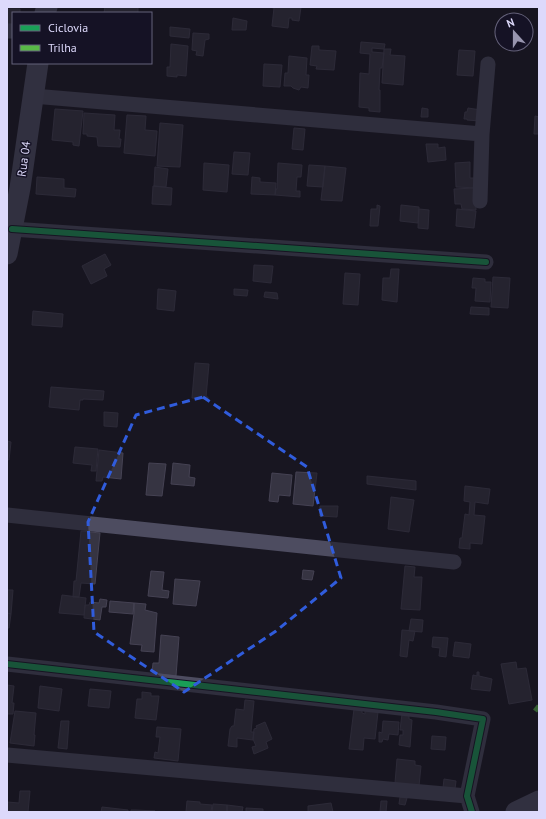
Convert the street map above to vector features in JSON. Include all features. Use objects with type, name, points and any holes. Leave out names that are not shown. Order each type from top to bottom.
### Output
[{"type":"street","name":"Rua 04","points":[[7,252],[12,228],[13,188],[33,96],[38,64]]},
{"type":"street","points":[[480,201],[482,134],[488,64]]},
{"type":"street","points":[[33,96],[482,134]]},
{"type":"street","points":[[12,228],[486,262]]},
{"type":"street","points":[[7,515],[454,562]]},
{"type":"street","points":[[7,664],[436,712],[483,719],[467,796],[472,812]]},
{"type":"street","points":[[7,755],[467,796]]},
{"type":"street","points":[[516,812],[539,801]]},
{"type":"highlighted area","points":[[203,397],[307,467],[341,578],[276,631],[184,692],[94,632],[88,522],[136,415]]},
{"type":"building","points":[[105,7],[138,7],[138,12],[104,12]]},
{"type":"building","points":[[269,7],[301,7],[299,21],[289,18],[288,28],[272,26],[274,8]]},
{"type":"building","points":[[7,9],[20,9],[20,12],[12,12],[12,25],[7,25]]},
{"type":"building","points":[[233,18],[247,21],[246,30],[232,30]]},
{"type":"building","points":[[170,27],[190,29],[189,38],[170,36]]},
{"type":"building","points":[[193,33],[209,34],[209,39],[205,40],[203,56],[196,55],[197,51],[192,50]]},
{"type":"building","points":[[361,42],[385,44],[384,49],[372,48],[372,52],[384,53],[382,68],[380,68],[380,112],[369,111],[369,108],[359,107],[360,73],[369,74],[370,54],[360,53]]},
{"type":"building","points":[[171,44],[188,46],[186,76],[167,76],[167,67],[170,67]]},
{"type":"building","points":[[312,46],[319,46],[319,50],[336,51],[334,70],[316,69],[317,66],[310,65]]},
{"type":"building","points":[[384,49],[391,49],[390,55],[405,56],[403,85],[382,83]]},
{"type":"building","points":[[459,50],[475,51],[473,76],[457,75]]},
{"type":"building","points":[[289,56],[307,58],[306,75],[309,75],[308,88],[301,87],[299,90],[291,86],[284,86],[285,73],[288,73]]},
{"type":"building","points":[[264,64],[282,65],[280,87],[263,86]]},
{"type":"building","points":[[422,108],[428,109],[428,117],[421,117]]},
{"type":"building","points":[[468,108],[481,110],[480,121],[464,119],[465,112],[467,112]]},
{"type":"building","points":[[55,109],[83,111],[79,146],[73,145],[73,142],[52,140]]},
{"type":"building","points":[[84,113],[115,115],[114,130],[120,130],[120,147],[98,146],[97,137],[83,134]]},
{"type":"building","points":[[127,115],[146,116],[145,130],[157,131],[155,156],[124,153]]},
{"type":"building","points":[[535,116],[539,117],[539,134],[534,134]]},
{"type":"building","points":[[160,123],[183,125],[180,167],[157,166]]},
{"type":"building","points":[[294,128],[305,129],[303,150],[292,149]]},
{"type":"building","points":[[426,144],[438,144],[438,148],[445,147],[446,160],[428,162]]},
{"type":"building","points":[[234,152],[250,153],[248,175],[232,174]]},
{"type":"building","points":[[470,162],[470,178],[477,178],[478,188],[456,187],[455,163]]},
{"type":"building","points":[[204,163],[229,165],[227,192],[203,190]]},
{"type":"building","points":[[278,163],[302,165],[301,177],[297,177],[296,191],[300,191],[300,197],[275,195],[277,189]]},
{"type":"building","points":[[309,165],[325,166],[323,187],[307,186]]},
{"type":"building","points":[[325,166],[346,168],[342,201],[321,200]]},
{"type":"building","points":[[155,167],[168,169],[166,187],[154,186]]},
{"type":"building","points":[[37,177],[64,179],[64,188],[76,189],[75,197],[36,194]]},
{"type":"building","points":[[252,177],[260,178],[260,182],[276,183],[275,195],[251,194]]},
{"type":"building","points":[[153,186],[172,188],[171,205],[152,204]]},
{"type":"building","points":[[475,188],[476,210],[462,209],[461,204],[455,204],[454,189]]},
{"type":"building","points":[[377,205],[380,206],[378,226],[370,226],[371,209],[377,209]]},
{"type":"building","points":[[401,205],[419,207],[418,223],[400,221]]},
{"type":"building","points":[[419,209],[429,210],[428,229],[418,228]]},
{"type":"building","points":[[457,209],[476,211],[474,228],[456,226]]},
{"type":"building","points":[[105,254],[111,265],[104,269],[107,276],[91,284],[82,266]]},
{"type":"building","points":[[254,265],[273,266],[271,283],[253,281]]},
{"type":"building","points":[[391,269],[399,269],[397,302],[382,300],[383,278],[390,278]]},
{"type":"building","points":[[345,273],[360,274],[358,305],[343,304]]},
{"type":"building","points":[[493,277],[510,278],[508,308],[491,307]]},
{"type":"building","points":[[473,278],[485,279],[485,282],[491,282],[490,302],[475,301],[476,288],[472,288]]},
{"type":"building","points":[[158,289],[176,291],[174,311],[157,309]]},
{"type":"building","points":[[234,289],[248,290],[247,296],[234,295]]},
{"type":"building","points":[[265,292],[277,293],[278,299],[264,297]]},
{"type":"building","points":[[471,307],[489,308],[489,315],[470,314]]},
{"type":"building","points":[[33,311],[63,314],[62,327],[32,325]]},
{"type":"building","points":[[195,363],[209,364],[206,397],[208,397],[208,399],[192,398]]},
{"type":"building","points":[[51,387],[104,391],[103,400],[80,400],[79,410],[49,407]]},
{"type":"building","points":[[104,412],[118,413],[117,427],[104,426]]},
{"type":"building","points":[[7,441],[11,442],[9,460],[7,459]]},
{"type":"building","points":[[75,447],[98,449],[96,471],[91,471],[92,465],[73,463]]},
{"type":"building","points":[[99,450],[123,453],[121,479],[103,477],[102,481],[96,481]]},
{"type":"building","points":[[149,463],[166,464],[162,496],[146,495]]},
{"type":"building","points":[[173,463],[190,465],[189,477],[195,478],[194,486],[171,484]]},
{"type":"building","points":[[296,472],[317,473],[313,506],[293,504]]},
{"type":"building","points":[[272,473],[292,475],[290,496],[279,495],[278,502],[269,501]]},
{"type":"building","points":[[367,476],[416,481],[416,490],[367,484]]},
{"type":"building","points":[[465,486],[490,489],[488,504],[475,502],[474,515],[485,516],[482,544],[470,543],[470,549],[459,548],[460,538],[462,538],[465,514],[469,515],[470,502],[464,501]]},
{"type":"building","points":[[391,497],[414,500],[409,532],[388,529]]},
{"type":"building","points":[[320,506],[338,506],[337,517],[320,516]]},
{"type":"building","points":[[81,531],[100,533],[95,584],[81,583],[79,597],[73,597],[74,581],[76,581]]},
{"type":"building","points":[[405,566],[415,567],[414,577],[422,577],[420,610],[401,609]]},
{"type":"building","points":[[303,570],[314,571],[312,580],[302,579]]},
{"type":"building","points":[[151,571],[164,572],[162,590],[169,591],[168,598],[148,596]]},
{"type":"building","points":[[175,579],[200,581],[196,606],[173,604]]},
{"type":"building","points":[[7,590],[13,590],[11,614],[7,613]]},
{"type":"building","points":[[62,595],[86,598],[84,615],[59,613]]},
{"type":"building","points":[[100,599],[107,600],[106,607],[102,607],[100,620],[84,618],[85,605],[89,605],[90,602],[99,603]]},
{"type":"building","points":[[110,601],[134,603],[133,614],[109,612]]},
{"type":"building","points":[[134,603],[146,604],[145,610],[157,613],[154,652],[141,651],[142,645],[130,644]]},
{"type":"building","points":[[7,613],[11,614],[9,628],[7,628]]},
{"type":"building","points":[[411,619],[423,620],[422,632],[409,631]]},
{"type":"building","points":[[402,630],[415,631],[413,641],[409,640],[407,657],[400,656]]},
{"type":"building","points":[[161,635],[179,637],[176,676],[152,673],[153,663],[159,663]]},
{"type":"building","points":[[433,637],[448,638],[446,657],[439,656],[440,648],[432,647]]},
{"type":"building","points":[[455,642],[471,644],[469,658],[453,656]]},
{"type":"building","points":[[516,662],[517,669],[526,668],[532,700],[509,704],[501,664]]},
{"type":"building","points":[[477,672],[479,672],[479,676],[492,679],[490,691],[471,689],[473,675],[477,676]]},
{"type":"building","points":[[7,685],[14,686],[12,703],[14,703],[13,714],[7,714]]},
{"type":"building","points":[[40,686],[62,689],[59,711],[38,708]]},
{"type":"building","points":[[90,689],[111,691],[109,708],[88,706]]},
{"type":"building","points":[[142,692],[151,693],[151,696],[159,696],[156,720],[135,718],[137,699],[142,699]]},
{"type":"building","points":[[245,700],[254,701],[251,732],[254,732],[253,740],[237,738],[237,747],[228,746],[230,729],[234,726],[236,709],[244,710]]},
{"type":"building","points":[[354,709],[362,710],[362,713],[365,714],[365,710],[378,712],[375,739],[364,738],[363,750],[349,749]]},
{"type":"building","points":[[15,711],[36,713],[34,746],[10,743]]},
{"type":"building","points":[[402,714],[409,716],[409,719],[412,720],[410,747],[399,745],[400,735],[403,735],[403,730],[400,730]]},
{"type":"building","points":[[61,721],[69,721],[67,749],[58,748]]},
{"type":"building","points":[[383,721],[399,722],[398,735],[389,734],[388,740],[383,739],[382,742],[379,742],[379,732],[382,733]]},
{"type":"building","points":[[265,722],[272,739],[266,742],[268,748],[254,754],[252,747],[256,746],[253,739],[254,729],[257,728],[256,726]]},
{"type":"building","points":[[157,727],[181,729],[178,761],[154,758],[155,752],[158,753],[160,737],[156,737]]},
{"type":"building","points":[[432,736],[446,737],[445,750],[431,749]]},
{"type":"building","points":[[397,759],[415,761],[415,765],[421,766],[419,786],[395,783]]},
{"type":"building","points":[[444,779],[456,781],[455,789],[443,788]]},
{"type":"building","points":[[20,791],[30,791],[28,812],[7,812],[7,802],[19,803]]},
{"type":"building","points":[[400,797],[407,798],[405,805],[399,804]]},
{"type":"building","points":[[187,801],[212,805],[211,812],[186,812]]},
{"type":"building","points":[[381,801],[387,801],[386,812],[380,812]]},
{"type":"building","points":[[331,803],[333,812],[308,812],[308,806]]},
{"type":"building","points":[[213,804],[227,805],[227,812],[212,812]]},
{"type":"building","points":[[227,805],[243,807],[242,812],[227,812]]},
{"type":"building","points":[[102,807],[128,810],[128,812],[101,812]]},
{"type":"building","points":[[246,808],[263,809],[263,812],[246,812]]},
{"type":"building","points":[[131,810],[135,810],[155,811],[131,812]]},
{"type":"marked path","points":[[535,711],[539,706]]},
{"type":"cycle path","points":[[12,229],[486,262]]},
{"type":"cycle path","points":[[7,664],[436,712],[483,719],[467,796],[472,812]]}]
